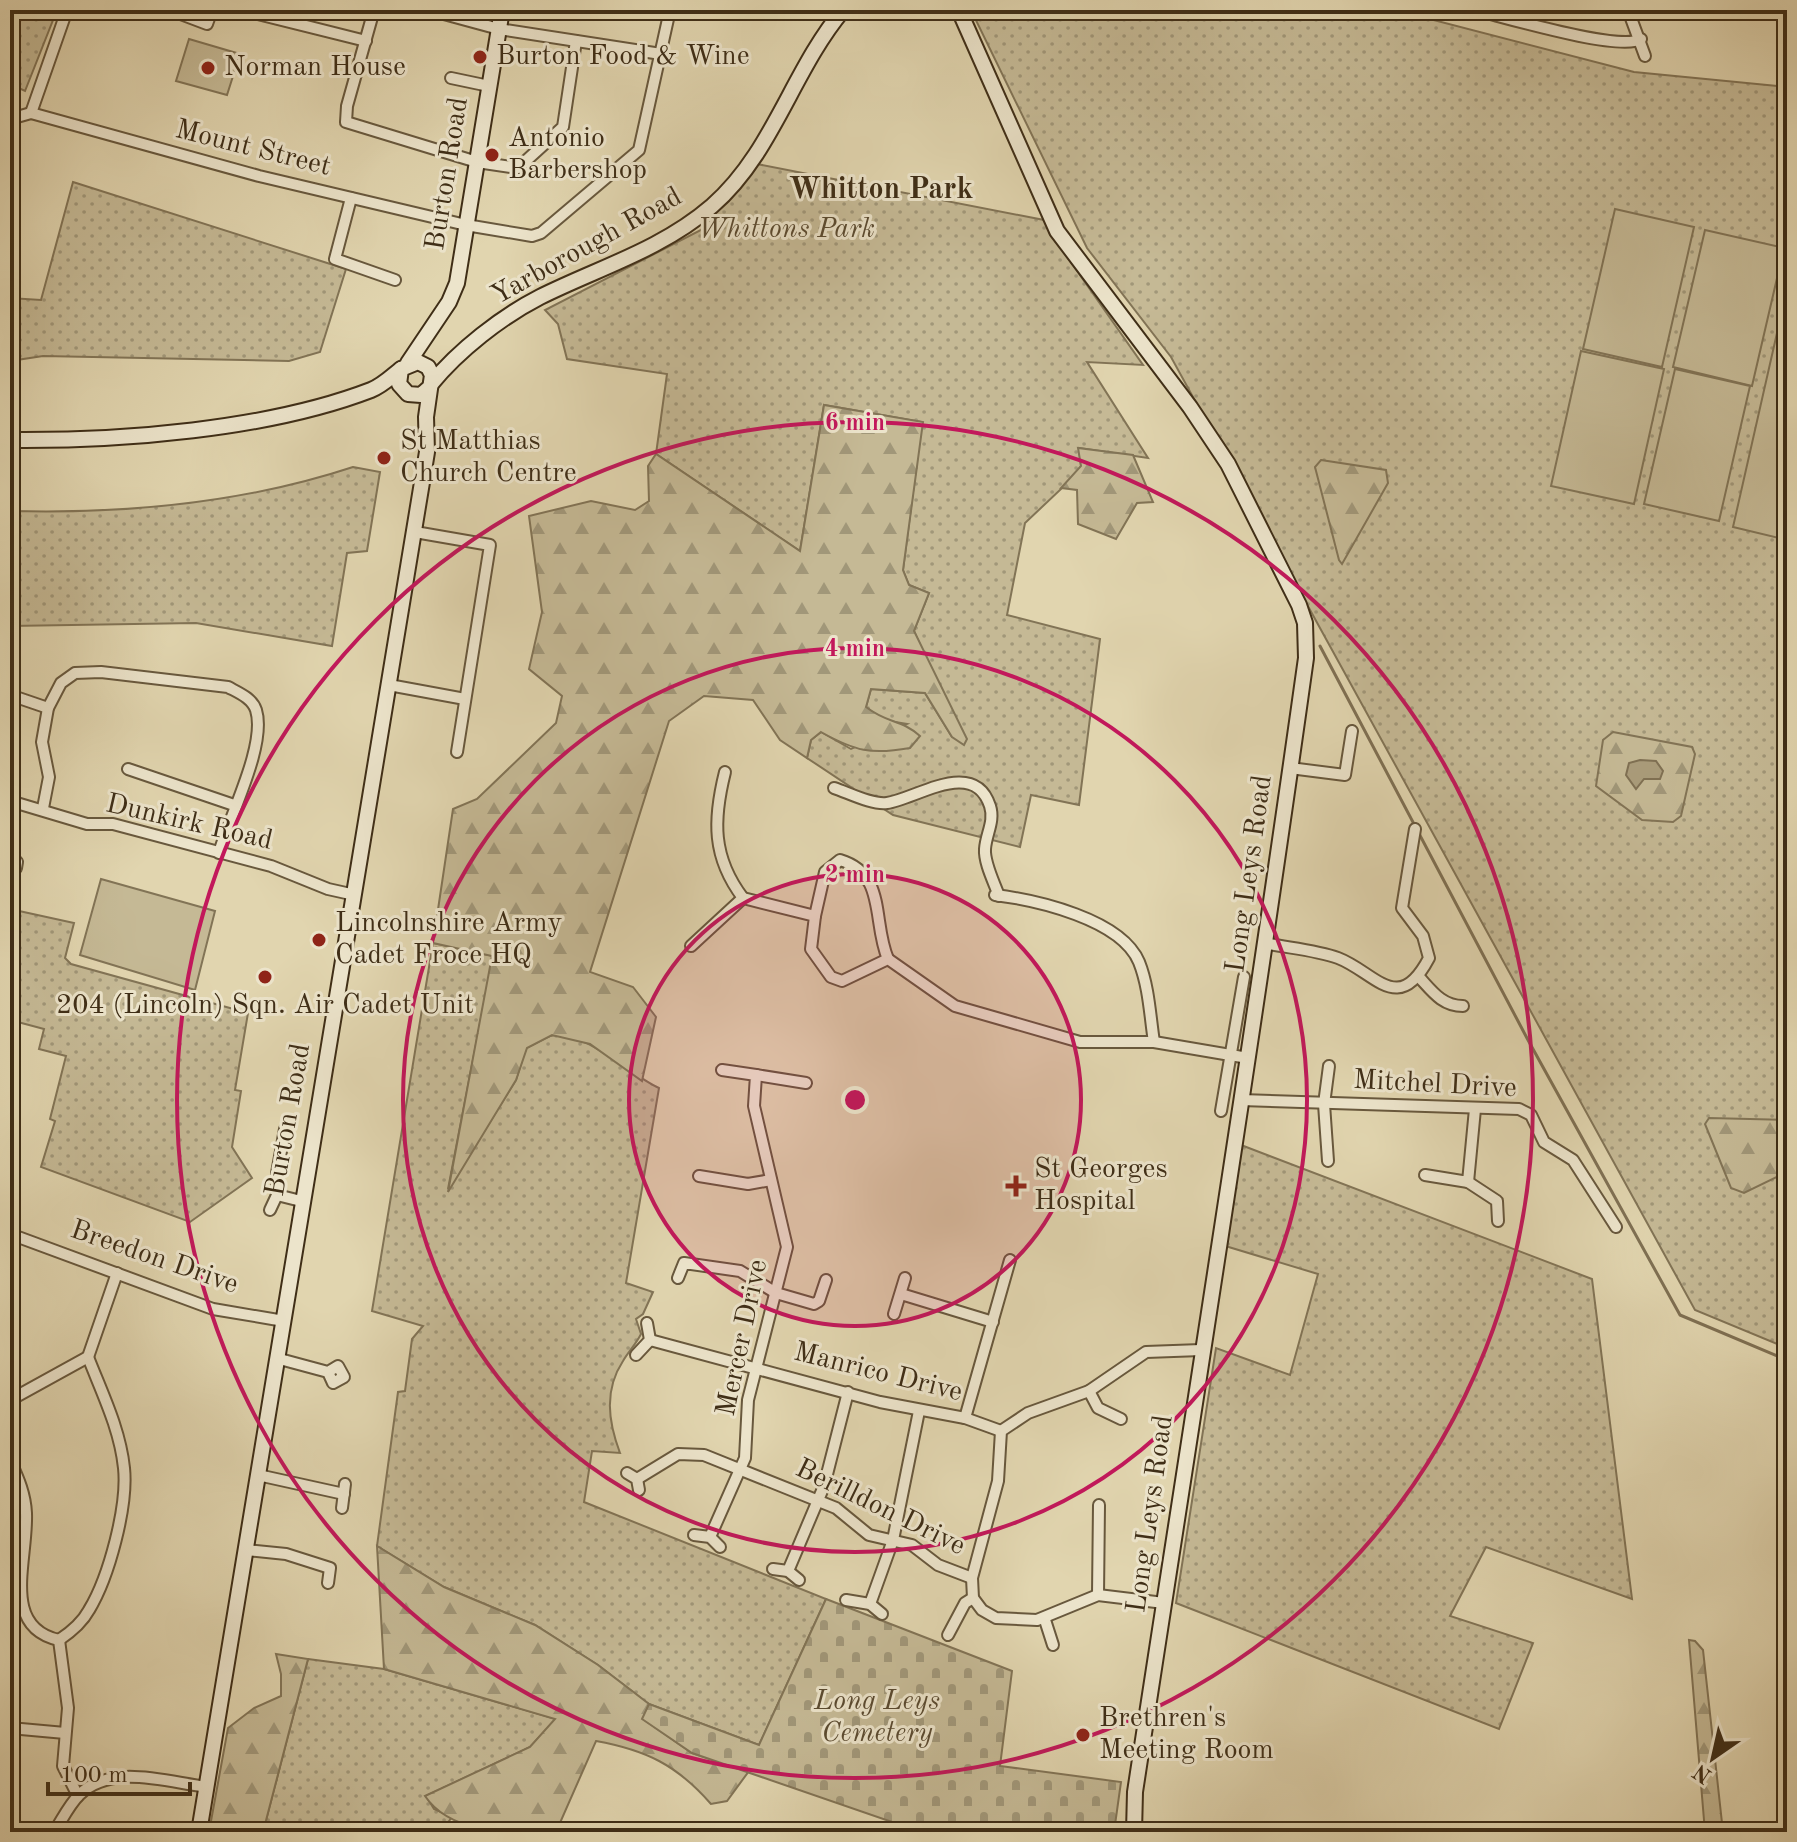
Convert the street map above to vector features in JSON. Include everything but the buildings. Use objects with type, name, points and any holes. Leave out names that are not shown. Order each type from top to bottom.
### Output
[{"type":"main road","name":"Burton Road","points":[[414,365],[423,337],[452,296],[502,10]]},
{"type":"main road","name":"Yarborough Road","points":[[451,360],[537,299],[647,249],[712,206],[756,156],[808,59],[843,10]]},
{"type":"main road","name":"Long Leys Road","points":[[959,10],[1049,217],[1211,437],[1299,605],[1305,623],[1306,658],[1135,1792],[1134,1832]]},
{"type":"main road","points":[[10,440],[154,435],[254,419],[374,389],[414,365],[451,360]]},
{"type":"main road","points":[[374,389],[421,395],[451,360]]},
{"type":"main road","points":[[414,365],[431,371],[431,386]]},
{"type":"main road","points":[[414,365],[398,379],[426,417]]},
{"type":"main road","name":"Burton Road","points":[[199,1832],[301,1201],[415,532],[428,447],[426,417],[431,386]]},
{"type":"street","points":[[10,119],[31,113],[67,10]]},
{"type":"street","points":[[170,10],[207,24],[212,10]]},
{"type":"street","points":[[242,10],[366,41]]},
{"type":"street","points":[[374,10],[345,114],[353,126],[477,162],[518,168],[563,127],[576,41]]},
{"type":"street","points":[[429,10],[499,29],[661,54]]},
{"type":"street","name":"Mount Street","points":[[31,113],[351,198],[466,225],[522,235],[541,233],[639,150],[670,10]]},
{"type":"street","points":[[1475,10],[1590,38],[1633,44],[1641,39]]},
{"type":"street","points":[[1628,10],[1645,56]]},
{"type":"street","points":[[451,78],[489,86]]},
{"type":"street","points":[[351,198],[335,259],[395,280]]},
{"type":"street","points":[[415,532],[490,545],[457,752]]},
{"type":"street","points":[[43,808],[49,777],[42,742],[48,708],[61,683],[75,673],[101,672],[228,687],[246,696],[256,710],[256,747],[219,853]]},
{"type":"street","points":[[389,685],[465,699]]},
{"type":"street","points":[[10,695],[48,708]]},
{"type":"street","points":[[1290,768],[1345,775],[1352,731]]},
{"type":"street","points":[[128,769],[234,805]]},
{"type":"street","points":[[725,772],[716,806],[717,847],[728,879],[743,898],[815,916]]},
{"type":"street","points":[[834,788],[884,804],[912,796],[934,784],[959,782],[979,791],[989,803],[992,815],[985,851],[995,895],[1031,899],[1077,913],[1114,936],[1138,959],[1154,1042]]},
{"type":"street","name":"Dunkirk Road","points":[[10,801],[43,808],[87,824],[113,824],[271,866],[328,889],[355,895]]},
{"type":"street","points":[[1264,943],[1339,958],[1381,986],[1403,986],[1419,977],[1429,958],[1423,936],[1402,908],[1415,829]]},
{"type":"street","points":[[888,959],[842,981],[831,977],[811,949],[825,872],[840,860],[853,864],[872,883],[879,937],[888,959],[955,1006],[1080,1042],[1154,1042],[1248,1058]]},
{"type":"street","points":[[691,946],[743,898]]},
{"type":"street","points":[[1221,1111],[1244,977]]},
{"type":"street","points":[[1419,977],[1436,997],[1454,1006],[1463,1006]]},
{"type":"street","points":[[1328,1161],[1324,1104],[1329,1066]]},
{"type":"street","points":[[722,1070],[806,1083]]},
{"type":"street","name":"Mercer Drive","points":[[710,1537],[745,1458],[748,1400],[787,1247],[754,1106],[756,1075]]},
{"type":"street","name":"Mitchel Drive","points":[[1241,1100],[1519,1109],[1531,1115],[1544,1142],[1573,1160],[1616,1227]]},
{"type":"street","points":[[1468,1182],[1475,1109]]},
{"type":"street","points":[[270,1210],[277,1195],[277,1173],[285,1129]]},
{"type":"street","points":[[1425,1175],[1468,1182],[1497,1201],[1498,1221]]},
{"type":"street","points":[[699,1176],[748,1184],[771,1180]]},
{"type":"street","points":[[277,1195],[301,1201]]},
{"type":"street","name":"Breedon Drive","points":[[10,1234],[213,1309],[284,1321]]},
{"type":"street","points":[[965,1418],[1010,1260]]},
{"type":"street","points":[[678,1278],[684,1263],[740,1271],[776,1293],[814,1304],[819,1301],[826,1280]]},
{"type":"street","points":[[59,1640],[90,1610],[106,1569],[123,1496],[124,1469],[116,1432],[88,1357],[117,1273]]},
{"type":"street","points":[[894,1314],[905,1278]]},
{"type":"street","points":[[901,1294],[993,1322]]},
{"type":"street","points":[[636,1355],[650,1340],[647,1323]]},
{"type":"street","name":"Manrico Drive","points":[[650,1340],[919,1411],[965,1418],[1001,1431]]},
{"type":"street","points":[[1164,1603],[1098,1595],[1045,1620],[996,1618],[982,1610],[973,1598],[972,1578],[998,1481],[1001,1431],[1028,1413],[1089,1391],[1146,1352],[1201,1350]]},
{"type":"street","points":[[11,1397],[88,1357]]},
{"type":"street","points":[[276,1358],[328,1372]]},
{"type":"street","points":[[1089,1391],[1098,1408],[1121,1419]]},
{"type":"street","points":[[788,1571],[817,1501],[848,1392]]},
{"type":"street","points":[[870,1604],[893,1540],[919,1411]]},
{"type":"street","name":"Berilldon Drive","points":[[634,1481],[668,1458],[690,1452],[817,1501],[849,1517],[869,1535],[912,1545],[938,1565],[972,1578]]},
{"type":"street","points":[[10,1460],[22,1486],[26,1515],[13,1590],[16,1610],[27,1626],[42,1637],[59,1640]]},
{"type":"street","points":[[258,1475],[344,1489],[342,1508]]},
{"type":"street","points":[[1098,1595],[1099,1505]]},
{"type":"street","points":[[694,1535],[710,1537],[720,1547]]},
{"type":"street","points":[[246,1550],[286,1554],[330,1568],[328,1583]]},
{"type":"street","points":[[773,1569],[788,1571],[799,1580]]},
{"type":"street","points":[[948,1635],[965,1603],[973,1598]]},
{"type":"street","points":[[846,1600],[870,1604],[882,1614]]},
{"type":"street","points":[[1045,1620],[1053,1645]]},
{"type":"street","points":[[59,1640],[68,1687],[63,1766],[78,1796]]},
{"type":"street","points":[[10,1728],[65,1733]]},
{"type":"street","points":[[54,1832],[78,1796],[94,1783],[112,1776],[207,1787]]},
{"type":"green space","points":[[10,10],[57,10],[25,91],[10,84]]},
{"type":"green space","points":[[971,10],[1395,10],[1634,72],[1787,87],[1787,1348],[1695,1310],[1171,357],[1087,248]]},
{"type":"green space","name":"Norman House","points":[[189,39],[240,54],[227,95],[176,81]]},
{"type":"green space","name":"Whittons Park","points":[[757,164],[1049,221],[1068,258],[1143,365],[1087,362],[1148,458],[1079,448],[1081,466],[1078,473],[1025,523],[1007,615],[1100,639],[1079,805],[1031,795],[1020,847],[893,815],[807,758],[811,740],[821,732],[851,749],[907,724],[883,720],[866,707],[871,689],[925,693],[952,737],[930,667],[914,631],[929,593],[909,585],[903,570],[922,422],[824,405],[800,551],[656,454],[667,374],[567,359],[558,324],[545,310],[701,230]]},
{"type":"green space","points":[[73,182],[346,269],[320,352],[289,361],[43,356],[10,361],[10,298],[41,300]]},
{"type":"green space","points":[[1615,209],[1694,227],[1662,367],[1583,349]]},
{"type":"green space","points":[[1705,230],[1784,248],[1752,386],[1673,367]]},
{"type":"green space","points":[[1787,289],[1787,540],[1733,527]]},
{"type":"green space","points":[[1581,351],[1664,369],[1634,504],[1551,486]]},
{"type":"green space","points":[[1675,369],[1750,386],[1719,521],[1644,504]]},
{"type":"green space","points":[[824,405],[923,422],[903,570],[909,585],[929,593],[914,631],[967,739],[964,745],[952,737],[925,693],[871,689],[866,707],[920,736],[910,748],[864,750],[821,732],[811,740],[807,758],[780,740],[753,700],[704,696],[669,721],[590,972],[633,987],[656,1017],[642,1081],[590,1044],[552,1035],[527,1048],[516,1080],[448,1192],[492,956],[433,943],[453,809],[477,799],[556,723],[562,696],[529,669],[542,612],[529,516],[591,501],[635,510],[649,501],[648,466],[656,454],[800,551]]},
{"type":"green space","points":[[1078,448],[1133,455],[1153,502],[1137,503],[1116,539],[1078,524],[1077,490],[1061,488],[1081,466]]},
{"type":"green space","points":[[1321,460],[1386,470],[1388,483],[1342,564],[1315,467]]},
{"type":"green space","points":[[353,467],[380,472],[367,551],[347,553],[332,646],[196,623],[10,626],[10,511],[96,510],[183,504],[269,489]]},
{"type":"green space","points":[[1613,732],[1692,747],[1695,754],[1681,816],[1673,822],[1642,820],[1596,786],[1603,740]]},
{"type":"green space","points":[[101,879],[215,911],[195,990],[80,955]]},
{"type":"green space","points":[[10,909],[74,923],[65,958],[71,964],[248,1013],[235,1090],[241,1091],[232,1147],[252,1178],[190,1222],[41,1167],[55,1121],[50,1119],[66,1056],[39,1049],[44,1029],[14,1021],[15,1016],[10,1015]]},
{"type":"green space","points":[[433,943],[493,956],[448,1189],[516,1080],[526,1048],[547,1037],[562,1035],[576,1038],[659,1088],[626,1283],[653,1292],[643,1314],[636,1319],[641,1334],[613,1383],[611,1417],[620,1453],[592,1451],[584,1502],[826,1599],[759,1745],[649,1704],[598,1665],[535,1625],[444,1587],[377,1546],[398,1392],[405,1391],[412,1339],[423,1326],[372,1311]]},
{"type":"green space","points":[[1709,1118],[1787,1120],[1787,1172],[1744,1193],[1731,1188],[1705,1124]]},
{"type":"green space","points":[[1241,1145],[1592,1279],[1632,1599],[1486,1547],[1450,1616],[1533,1643],[1499,1729],[1176,1603],[1216,1348],[1290,1375],[1318,1274],[1222,1245]]},
{"type":"green space","points":[[377,1546],[444,1587],[535,1625],[598,1665],[649,1704],[643,1719],[692,1753],[749,1771],[727,1801],[711,1804],[686,1779],[660,1761],[630,1749],[596,1741],[556,1832],[484,1829],[451,1818],[425,1796],[530,1747],[555,1719],[384,1669]]},
{"type":"green space","name":"Long Leys Cemetery","points":[[826,1599],[1012,1671],[1000,1766],[1121,1782],[1114,1832],[921,1832],[692,1753],[642,1719],[649,1704],[759,1745]]},
{"type":"green space","points":[[1689,1640],[1695,1641],[1703,1650],[1723,1832],[1705,1832]]},
{"type":"green space","points":[[276,1654],[308,1659],[263,1832],[209,1832],[228,1728],[254,1708],[281,1696],[281,1674]]},
{"type":"green space","points":[[308,1659],[384,1669],[556,1719],[530,1747],[426,1796],[434,1809],[452,1817],[441,1832],[263,1832]]},
{"type":"shaded area","points":[[1656,761],[1663,771],[1660,779],[1644,779],[1636,789],[1626,775],[1629,763]]},
{"type":"waterway","points":[[1320,646],[1528,1040],[1680,1315],[1787,1360]]},
{"type":"place","name":"Burton Food & Wine","points":[[480,57]]},
{"type":"place","name":"Norman House","points":[[208,68]]},
{"type":"place","name":"Antonio Barbershop","points":[[492,155]]},
{"type":"place","name":"St Matthias Church Centre","points":[[384,458]]},
{"type":"place","name":"Lincolnshire Army Cadet Froce HQ","points":[[319,940]]},
{"type":"place","name":"204 (Lincoln) Sqn. Air Cadet Unit","points":[[265,977]]},
{"type":"place","name":"St Georges Hospital","points":[[1016,1186]]},
{"type":"place","name":"Brethren's Meeting Room","points":[[1083,1735]]},
{"type":"district","name":"Whitton Park","points":[[881,190]]}]
